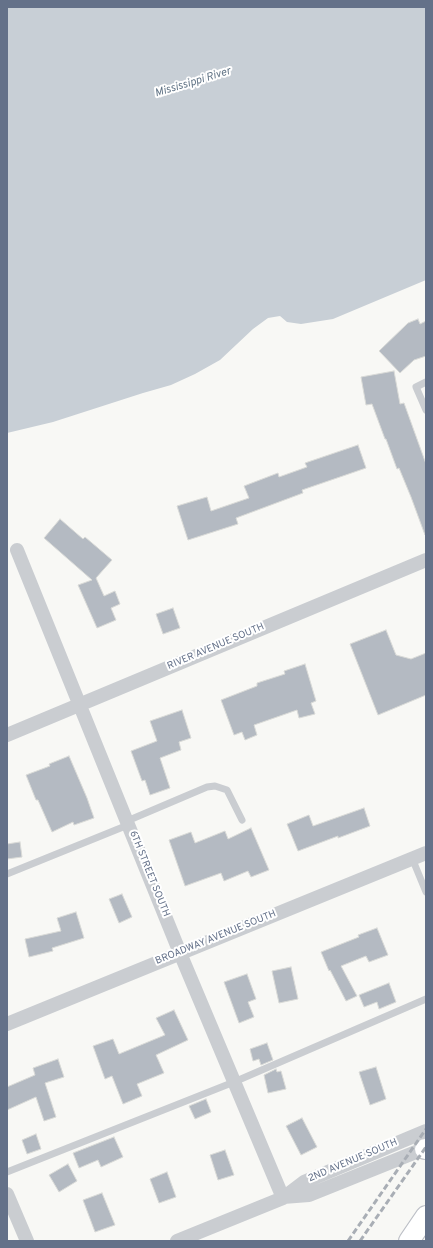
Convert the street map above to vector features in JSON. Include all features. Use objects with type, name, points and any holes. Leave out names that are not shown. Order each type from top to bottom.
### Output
[{"type":"main road","points":[[409,1241],[426,1216]]},
{"type":"street","name":"6TH STREET SOUTH","points":[[17,550],[180,953],[283,1198]]},
{"type":"street","name":"RIVER AVENUE SOUTH","points":[[7,735],[426,560]]},
{"type":"street","name":"BROADWAY AVENUE SOUTH","points":[[7,1024],[426,853]]},
{"type":"street","name":"2ND AVENUE SOUTH","points":[[177,1241],[283,1198],[309,1195],[426,1144]]},
{"type":"street","points":[[7,1194],[27,1241]]},
{"type":"lane","points":[[426,382],[416,387],[426,410]]},
{"type":"lane","points":[[7,874],[128,823],[207,787],[215,786],[227,790],[242,820]]},
{"type":"lane","points":[[412,858],[426,892]]},
{"type":"lane","points":[[7,1172],[234,1082],[426,999]]},
{"type":"water","name":"Mississippi River","points":[[7,7],[426,7],[426,280],[333,319],[301,324],[287,322],[280,316],[268,318],[253,329],[220,360],[171,385],[53,422],[7,433]]},
{"type":"building","points":[[418,319],[420,324],[426,321],[426,356],[414,360],[400,373],[379,351],[408,323]]},
{"type":"building","points":[[394,371],[400,404],[404,403],[426,464],[426,535],[399,468],[397,469],[372,404],[366,405],[361,377]]},
{"type":"building","points":[[358,445],[366,468],[302,490],[303,493],[236,518],[238,524],[188,540],[177,506],[207,497],[211,511],[249,498],[244,486],[278,473],[279,477],[307,467],[305,463]]},
{"type":"building","points":[[60,519],[83,539],[85,537],[112,560],[96,578],[104,596],[115,591],[120,604],[111,608],[116,620],[97,628],[78,585],[92,580],[44,538]]},
{"type":"building","points":[[173,608],[180,628],[163,634],[156,614]]},
{"type":"building","points":[[386,630],[396,655],[411,659],[426,653],[426,695],[378,715],[350,644]]},
{"type":"building","points":[[305,664],[316,701],[311,703],[315,714],[299,718],[297,710],[254,725],[257,735],[245,740],[242,732],[234,735],[221,700],[257,686],[257,683],[285,674],[284,671]]},
{"type":"building","points":[[182,710],[191,738],[179,742],[181,750],[160,758],[170,788],[150,795],[145,780],[142,781],[131,751],[157,741],[150,721]]},
{"type":"building","points":[[69,756],[94,818],[74,825],[73,822],[52,832],[38,800],[36,800],[26,775],[50,766],[49,764]]},
{"type":"building","points":[[364,808],[370,826],[298,851],[287,824],[309,815],[313,826]]},
{"type":"building","points":[[251,828],[269,870],[251,877],[248,871],[224,881],[221,873],[185,886],[169,840],[191,832],[195,843],[225,831],[228,839]]},
{"type":"building","points":[[20,842],[22,857],[7,859],[7,844]]},
{"type":"building","points":[[122,894],[132,917],[119,923],[109,899]]},
{"type":"building","points":[[76,912],[84,938],[52,948],[53,951],[29,957],[25,939],[61,931],[57,918]]},
{"type":"building","points":[[377,928],[388,955],[369,962],[366,956],[341,966],[357,996],[346,1001],[330,970],[329,971],[321,952]]},
{"type":"building","points":[[291,967],[298,999],[279,1003],[272,971]]},
{"type":"building","points":[[247,974],[256,999],[248,1002],[254,1017],[239,1023],[224,982]]},
{"type":"building","points":[[389,983],[396,1002],[379,1009],[377,1002],[364,1007],[359,995]]},
{"type":"building","points":[[174,1010],[188,1040],[156,1055],[164,1073],[137,1084],[142,1096],[123,1104],[112,1076],[105,1079],[93,1046],[113,1039],[119,1054],[165,1035],[156,1018]]},
{"type":"building","points":[[267,1043],[273,1060],[261,1065],[259,1059],[253,1061],[250,1049]]},
{"type":"building","points":[[58,1059],[64,1077],[45,1083],[56,1117],[44,1121],[36,1097],[7,1110],[7,1087],[35,1075],[33,1068]]},
{"type":"building","points":[[376,1067],[386,1099],[370,1105],[359,1072]]},
{"type":"building","points":[[276,1069],[277,1072],[281,1071],[286,1089],[268,1093],[264,1075]]},
{"type":"building","points":[[206,1099],[211,1112],[195,1119],[189,1106]]},
{"type":"building","points":[[302,1118],[317,1147],[301,1155],[286,1126]]},
{"type":"building","points":[[36,1134],[41,1149],[27,1154],[22,1140]]},
{"type":"building","points":[[114,1137],[123,1157],[101,1167],[98,1160],[79,1168],[73,1153]]},
{"type":"building","points":[[225,1150],[234,1175],[218,1180],[210,1155]]},
{"type":"building","points":[[68,1164],[77,1181],[59,1192],[49,1175]]},
{"type":"building","points":[[167,1172],[176,1197],[159,1203],[150,1179]]},
{"type":"building","points":[[102,1193],[115,1225],[95,1232],[83,1200]]},
{"type":"railway","points":[[348,1241],[426,1129]]},
{"type":"railway","points":[[360,1241],[426,1147]]}]
